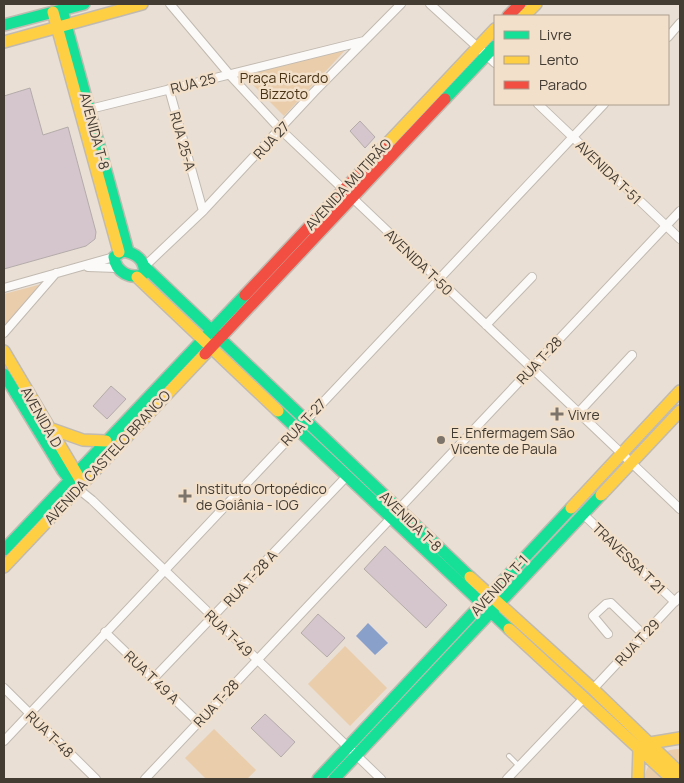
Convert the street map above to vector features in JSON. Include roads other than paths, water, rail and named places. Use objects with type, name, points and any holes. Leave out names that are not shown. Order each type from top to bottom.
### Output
[{"type":"main road","points":[[4,25],[81,4]]},
{"type":"main road","points":[[4,42],[142,4]]},
{"type":"main road","points":[[509,15],[520,4]]},
{"type":"main road","points":[[525,15],[536,4]]},
{"type":"main road","name":"AVENIDA T-8","points":[[58,11],[84,111],[129,260],[137,277],[391,518],[593,689],[680,773]]},
{"type":"main road","name":"AVENIDA MUTIRÃO","points":[[347,194],[494,30]]},
{"type":"main road","name":"AVENIDA MUTIRÃO","points":[[206,344],[347,194],[494,47]]},
{"type":"main road","points":[[129,260],[144,274],[137,277]]},
{"type":"main road","name":"AVENIDA T-8","points":[[129,260],[215,334],[399,509],[486,600]]},
{"type":"main road","name":"AVENIDA CASTELO BRANCO","points":[[4,567],[76,481],[106,441],[206,344]]},
{"type":"main road","name":"AVENIDA CASTELO BRANCO","points":[[4,550],[76,481],[206,344]]},
{"type":"main road","name":"AVENIDA D","points":[[4,351],[49,428],[76,481]]},
{"type":"main road","name":"AVENIDA D","points":[[4,374],[76,481]]},
{"type":"main road","name":"AVENIDA T-1","points":[[334,779],[352,751],[486,600],[680,391]]},
{"type":"main road","name":"AVENIDA T-1","points":[[318,779],[352,751],[496,608],[680,411]]},
{"type":"main road","points":[[49,428],[83,440],[106,441]]},
{"type":"main road","name":"AVENIDA T-8","points":[[496,608],[584,698],[672,779]]},
{"type":"main road","points":[[650,743],[680,738]]},
{"type":"main road","points":[[638,779],[639,749]]},
{"type":"street","name":"AVENIDA T-50","points":[[170,4],[229,74],[280,129],[438,281],[680,508]]},
{"type":"street","name":"RUA 27","points":[[129,260],[159,252],[203,211],[401,4]]},
{"type":"street","points":[[430,4],[494,62]]},
{"type":"street","points":[[669,36],[680,23]]},
{"type":"street","name":"RUA 25","points":[[84,111],[366,41]]},
{"type":"street","name":"RUA 25-A","points":[[169,89],[203,211]]},
{"type":"street","name":"AVENIDA T-51","points":[[539,105],[680,239]]},
{"type":"street","name":"RUA T-27","points":[[4,741],[28,713],[603,105]]},
{"type":"street","points":[[198,194],[212,202]]},
{"type":"street","name":"RUA T-28","points":[[399,509],[680,211]]},
{"type":"street","points":[[4,288],[78,267],[129,260]]},
{"type":"street","points":[[4,332],[56,273]]},
{"type":"street","points":[[486,326],[532,277]]},
{"type":"street","points":[[578,412],[632,355]]},
{"type":"street","name":"RUA T-28 A","points":[[154,679],[346,476]]},
{"type":"street","name":"RUA T-49","points":[[76,481],[92,500],[163,571],[381,779]]},
{"type":"street","name":"TRAVESSA T 21","points":[[583,514],[678,599]]},
{"type":"street","name":"RUA T-28","points":[[145,779],[391,518]]},
{"type":"street","name":"RUA T 29","points":[[593,689],[678,599]]},
{"type":"street","points":[[608,634],[593,616],[606,604],[611,603],[644,635]]},
{"type":"street","name":"RUA T 49 A","points":[[105,632],[198,722]]},
{"type":"street","name":"RUA T-48","points":[[4,688],[96,779]]},
{"type":"street","points":[[507,779],[584,698]]},
{"type":"lane","points":[[509,756],[520,766]]},
{"type":"water","points":[[368,623],[388,643],[375,655],[356,636]]},
{"type":"place","name":"Vivre","points":[[557,414]]},
{"type":"place","name":"E. Enfermagem São Vicente de Paula","points":[[441,440]]},
{"type":"place","name":"Instituto Ortopédico de Goiânia - IOG","points":[[185,496]]},
{"type":"park label","name":"Praça Ricardo Bizzoto","points":[[284,86]]}]
